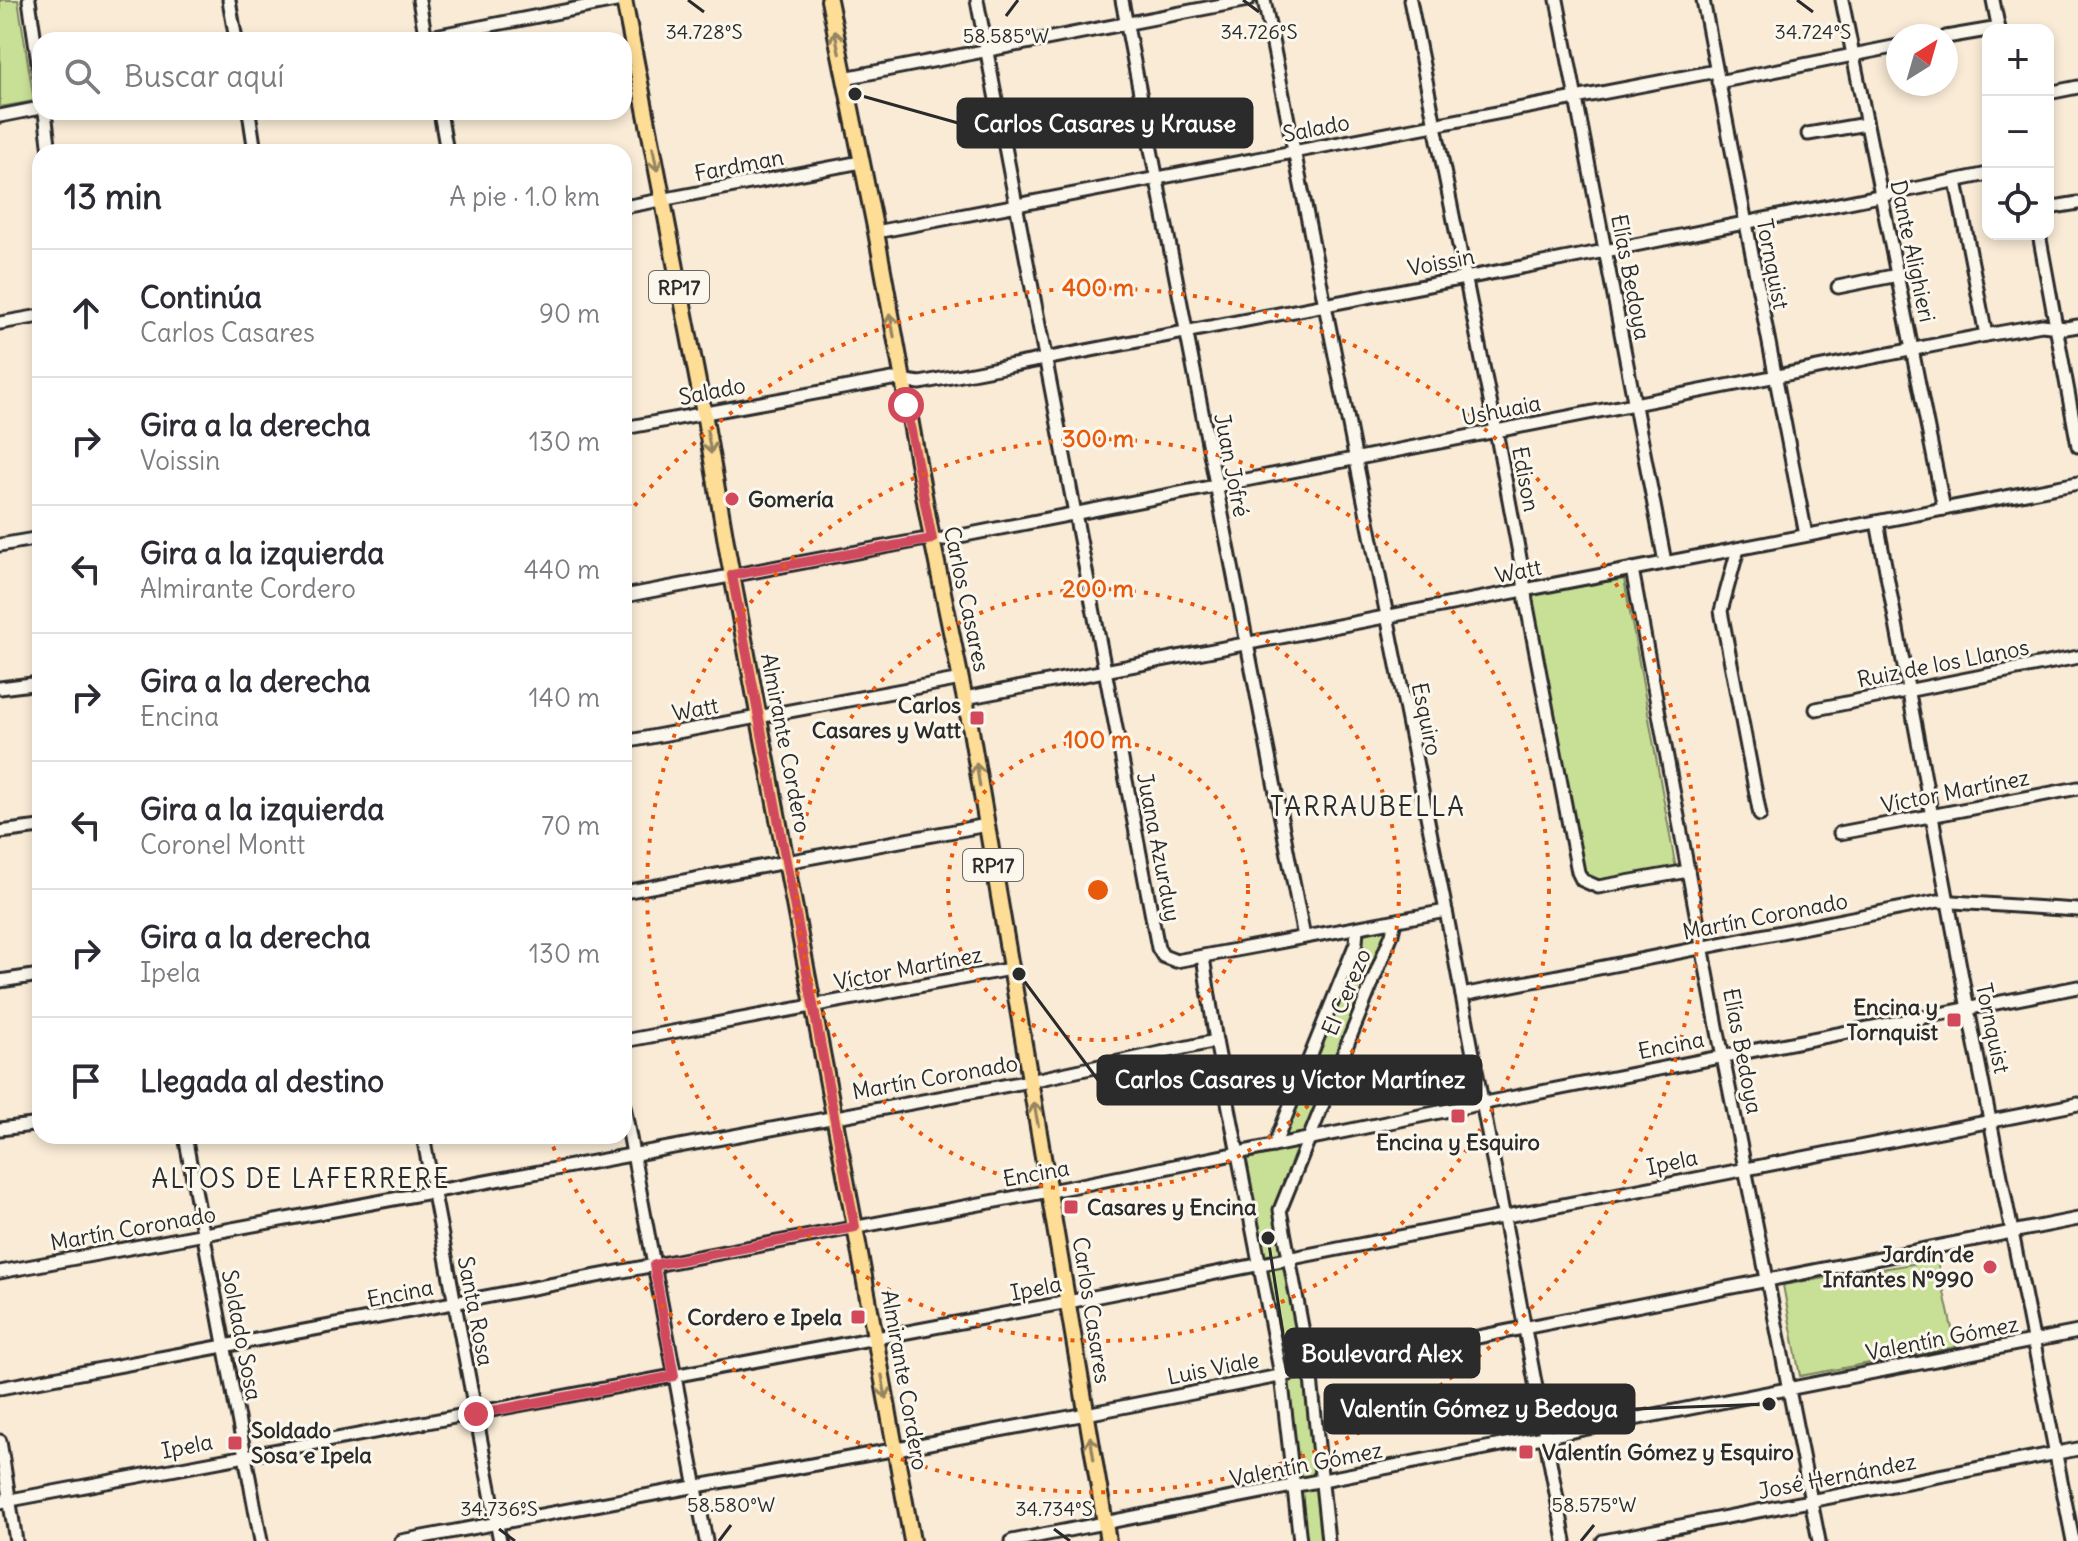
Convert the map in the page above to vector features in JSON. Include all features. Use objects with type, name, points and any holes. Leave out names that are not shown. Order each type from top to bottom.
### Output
[{"type":"main road","name":"Almirante Cordero","points":[[622,0],[628,32]]},
{"type":"main road","name":"Carlos Casares","points":[[829,0],[965,698],[1108,1541]]},
{"type":"main road","name":"Almirante Cordero","points":[[632,50],[704,413],[912,1541]]},
{"type":"street","points":[[29,0],[34,32]]},
{"type":"street","points":[[229,0],[235,32]]},
{"type":"street","points":[[419,0],[421,32]]},
{"type":"street","points":[[458,32],[622,0]]},
{"type":"street","name":"Juana Azurduy","points":[[977,0],[1158,948],[1169,960],[1203,957]]},
{"type":"street","name":"Juan Jofré","points":[[1122,0],[1304,937]]},
{"type":"street","points":[[844,78],[1248,0]]},
{"type":"street","name":"Esquiro","points":[[1264,0],[1446,911],[1565,1541]]},
{"type":"street","name":"Edison","points":[[1410,0],[1496,431],[1578,872],[1582,880],[1598,887],[1688,871]]},
{"type":"street","name":"Elías Bedoya","points":[[1557,0],[1665,562]]},
{"type":"street","name":"Tornquist","points":[[1703,0],[1806,535]]},
{"type":"street","name":"Dante Alighieri","points":[[1842,0],[1944,509]]},
{"type":"street","points":[[1993,0],[1998,24]]},
{"type":"street","points":[[1958,35],[1982,32]]},
{"type":"street","name":"Salado","points":[[876,232],[1576,98],[1886,48]]},
{"type":"street","points":[[2054,92],[2078,87]]},
{"type":"street","points":[[0,116],[32,110]]},
{"type":"street","points":[[46,120],[49,144]]},
{"type":"street","points":[[250,120],[254,144]]},
{"type":"street","points":[[441,120],[446,144]]},
{"type":"street","points":[[1808,134],[1866,124]]},
{"type":"street","name":"Fardman","points":[[632,206],[861,162]]},
{"type":"street","name":"Voissin","points":[[902,380],[920,383],[1982,175]]},
{"type":"street","points":[[1956,181],[1986,335]]},
{"type":"street","points":[[2054,207],[2078,203]]},
{"type":"street","points":[[2040,240],[2078,446]]},
{"type":"street","points":[[1838,287],[1898,275]]},
{"type":"street","points":[[0,323],[32,317]]},
{"type":"street","name":"Ushuaia","points":[[932,539],[1355,460],[1986,335],[2042,325],[2078,326]]},
{"type":"street","name":"Salado","points":[[632,426],[892,379],[902,380]]},
{"type":"street","name":"Watt","points":[[965,698],[2078,483]]},
{"type":"street","name":"Tornquist","points":[[1877,522],[1968,1009],[2073,1541]]},
{"type":"street","points":[[0,545],[32,539]]},
{"type":"street","points":[[632,594],[932,539]]},
{"type":"street","points":[[1738,549],[1721,611],[1760,815]]},
{"type":"street","name":"Elías Bedoya","points":[[1632,569],[1723,1055],[1819,1541]]},
{"type":"street","name":"Ruiz de los Llanos","points":[[1816,709],[2078,657]]},
{"type":"street","name":"Watt","points":[[632,741],[961,679]]},
{"type":"street","points":[[0,688],[32,684]]},
{"type":"street","name":"Víctor Martínez","points":[[1840,833],[2078,788]]},
{"type":"street","points":[[632,890],[987,825]]},
{"type":"street","points":[[0,832],[32,828]]},
{"type":"street","name":"Martín Coronado","points":[[1462,995],[1948,901],[2078,910]]},
{"type":"street","points":[[1300,1541],[1281,1375],[1216,1041],[1203,957],[1446,911]]},
{"type":"street","name":"El Cerezo","points":[[1288,1258],[1280,1210],[1395,921]]},
{"type":"street","points":[[1274,1146],[1356,943],[1357,928]]},
{"type":"street","name":"Víctor Martínez","points":[[632,1040],[1010,969]]},
{"type":"street","points":[[0,981],[32,976]]},
{"type":"street","name":"Encina","points":[[0,1388],[1050,1191],[1723,1055],[2078,987]]},
{"type":"street","name":"Martín Coronado","points":[[0,1272],[1030,1081],[1216,1041]]},
{"type":"street","name":"Ipela","points":[[5,1501],[875,1339],[2078,1104]]},
{"type":"street","points":[[0,1129],[32,1125]]},
{"type":"street","name":"Soldado Sosa","points":[[186,1144],[261,1541]]},
{"type":"street","name":"Santa Rosa","points":[[424,1144],[500,1541]]},
{"type":"street","points":[[631,1144],[706,1541]]},
{"type":"street","name":"Luis Viale","points":[[401,1541],[1086,1414],[2078,1219]]},
{"type":"street","points":[[1288,1258],[1310,1369],[1328,1541]]},
{"type":"street","name":"Valentín Gómez","points":[[1012,1541],[2078,1332]]},
{"type":"street","points":[[0,1441],[5,1501],[16,1541]]},
{"type":"street","name":"José Hernández","points":[[1603,1541],[2078,1449]]},
{"type":"green space","points":[[0,0],[18,0],[32,101],[0,107]]},
{"type":"green space","points":[[1624,579],[1676,869],[1603,882],[1588,877],[1582,868],[1532,595]]},
{"type":"green space","points":[[1391,920],[1273,1210],[1306,1368],[1326,1541],[1304,1541],[1241,1155],[1274,1146],[1357,928]]},
{"type":"green space","points":[[1937,1260],[1956,1347],[1800,1376],[1783,1285]]},
{"type":"place","name":"Carlos Casares y Krause","points":[[855,94]]},
{"type":"place","name":"Gomería","points":[[732,499]]},
{"type":"place","name":"Carlos Casares y Watt","points":[[977,718]]},
{"type":"place","name":"Carlos Casares y Víctor Martínez","points":[[1019,974]]},
{"type":"place","name":"Encina y Tornquist","points":[[1954,1020]]},
{"type":"place","name":"Encina y Esquiro","points":[[1458,1116]]},
{"type":"place","name":"Casares y Encina","points":[[1071,1207]]},
{"type":"place","name":"Boulevard Alex","points":[[1268,1238]]},
{"type":"place","name":"Jardín de Infantes Nº990","points":[[1990,1267]]},
{"type":"place","name":"Cordero e Ipela","points":[[858,1317]]},
{"type":"place","name":"Valentín Gómez y Bedoya","points":[[1769,1404]]},
{"type":"place","name":"Soldado Sosa e Ipela","points":[[235,1443]]},
{"type":"place","name":"Valentín Gómez y Esquiro","points":[[1526,1452]]},
{"type":"district","name":"TARRAUBELLA","points":[[1368,806]]},
{"type":"district","name":"ALTOS DE LAFERRERE","points":[[301,1178]]},
{"type":"route","points":[[476,1414],[674,1376],[654,1265],[855,1227],[732,575],[932,539],[906,405]]}]
